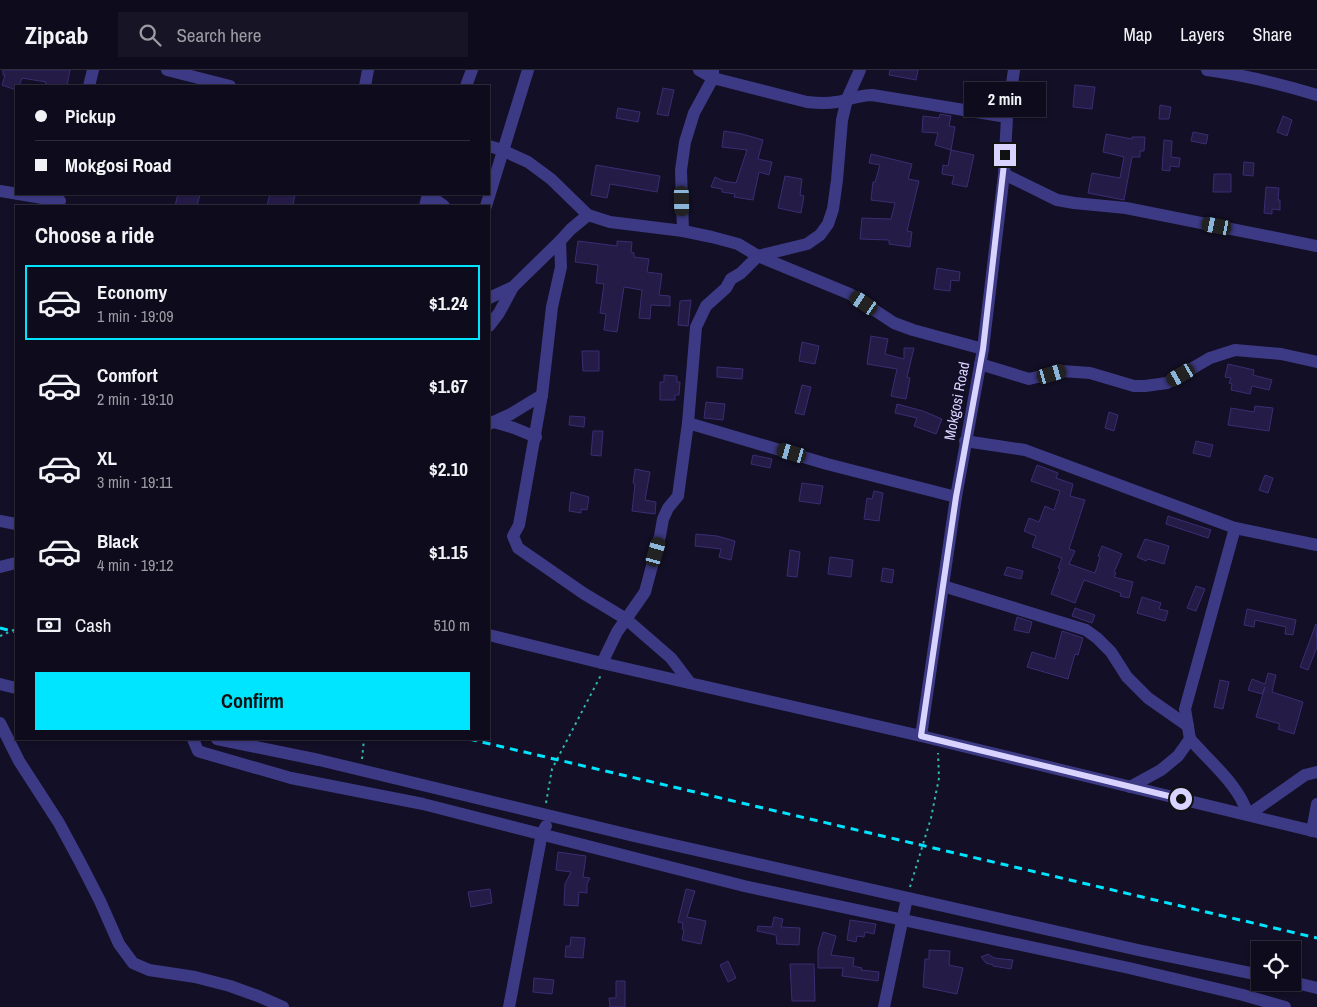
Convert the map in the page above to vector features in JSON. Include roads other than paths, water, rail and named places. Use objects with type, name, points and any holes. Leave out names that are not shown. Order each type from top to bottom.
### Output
[{"type":"street","points":[[89,85],[93,70]]},
{"type":"street","points":[[167,70],[226,85]]},
{"type":"street","points":[[365,85],[368,70]]},
{"type":"street","points":[[466,85],[472,70]]},
{"type":"street","points":[[490,192],[528,70]]},
{"type":"street","points":[[699,70],[807,102],[822,104],[863,95],[872,95],[1007,117]]},
{"type":"street","points":[[602,663],[617,632],[645,592],[663,519],[668,508],[678,496],[688,423],[696,327],[706,306],[726,288],[731,279],[741,273],[758,256],[807,244],[820,235],[828,224],[833,209],[842,120],[847,99],[860,70]]},
{"type":"street","name":"Mokgosi Road","points":[[921,736],[956,497],[983,349],[1004,174],[1007,117],[1014,70]]},
{"type":"street","points":[[1207,70],[1270,82],[1317,95]]},
{"type":"street","points":[[683,231],[681,170],[685,142],[694,113],[713,74]]},
{"type":"street","points":[[490,146],[528,162],[551,179],[588,215],[610,222],[683,231],[738,244],[758,256],[850,294],[894,323],[912,330],[983,349]]},
{"type":"street","points":[[1004,174],[1057,200],[1126,208],[1317,246]]},
{"type":"street","points":[[0,191],[15,193]]},
{"type":"street","points":[[27,195],[60,200]]},
{"type":"street","points":[[429,195],[443,205]]},
{"type":"street","points":[[490,325],[513,287],[571,229],[588,215]]},
{"type":"street","points":[[560,241],[561,267],[552,307],[536,438],[519,525],[513,536],[518,548],[583,593],[626,619],[671,658],[690,683]]},
{"type":"street","points":[[490,298],[513,287]]},
{"type":"street","points":[[980,364],[1030,379],[1062,371],[1090,373],[1134,386],[1145,386],[1167,383],[1210,358],[1235,350],[1281,354],[1317,362]]},
{"type":"street","points":[[492,423],[542,395]]},
{"type":"street","points":[[492,423],[514,428],[536,438]]},
{"type":"street","points":[[688,423],[827,464],[956,497]]},
{"type":"street","points":[[965,441],[1025,450],[1235,528],[1317,545]]},
{"type":"street","points":[[0,520],[15,524]]},
{"type":"street","points":[[1235,528],[1185,709],[1190,740],[1236,790],[1244,802],[1248,815]]},
{"type":"street","points":[[0,567],[15,563]]},
{"type":"street","points":[[943,586],[1086,630],[1097,638],[1110,652],[1127,677],[1148,698],[1188,726]]},
{"type":"street","points":[[490,634],[602,663],[921,736],[1315,831],[1317,804]]},
{"type":"street","points":[[0,684],[15,688]]},
{"type":"street","points":[[0,723],[19,761],[68,838],[100,900],[119,944],[134,962],[149,970],[195,977],[230,986],[283,1007]]},
{"type":"street","points":[[193,740],[198,751],[233,763],[290,778],[423,804],[744,886],[1129,968],[1285,1007]]},
{"type":"street","points":[[222,740],[319,760],[547,816],[907,898],[1251,973]]},
{"type":"street","points":[[1130,787],[1161,770],[1178,756],[1190,740]]},
{"type":"street","points":[[1248,815],[1305,775],[1317,772]]},
{"type":"street","points":[[510,1007],[542,833],[547,816]]},
{"type":"street","points":[[884,1007],[907,898]]},
{"type":"street","points":[[1301,984],[1317,988]]},
{"type":"railway","points":[[0,628],[15,632]]},
{"type":"railway","points":[[473,740],[1317,938]]}]
